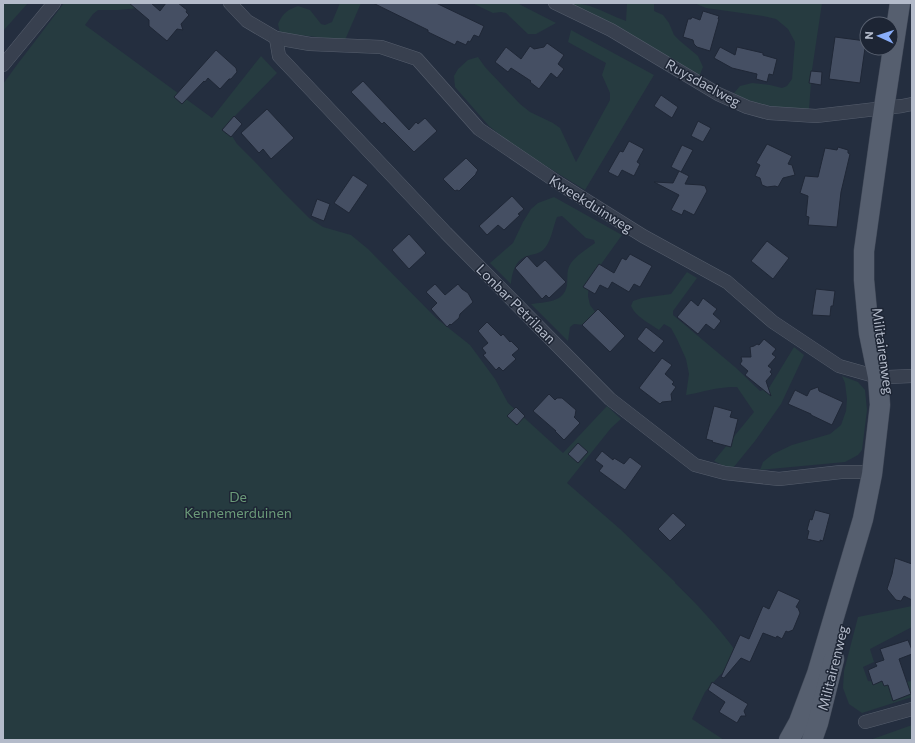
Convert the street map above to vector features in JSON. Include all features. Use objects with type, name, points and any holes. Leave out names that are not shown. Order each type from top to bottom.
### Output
[{"type":"main road","name":"Militairenweg","points":[[898,106],[900,3]]},
{"type":"main road","name":"Militairenweg","points":[[812,740],[818,723],[840,636],[872,521],[882,475],[890,407],[883,377],[874,281],[874,261],[912,3]]},
{"type":"main road","name":"Militairenweg","points":[[789,740],[799,722],[817,674],[863,519],[872,474],[883,377]]},
{"type":"street","points":[[3,65],[54,3]]},
{"type":"street","points":[[230,3],[248,21],[276,38]]},
{"type":"street","name":"Ruysdaelweg","points":[[555,3],[611,30],[718,94],[747,107],[769,113],[816,116],[898,106]]},
{"type":"street","name":"Kweekduinweg","points":[[276,38],[310,44],[381,47],[417,59],[478,129],[560,184],[643,236],[727,282],[773,322],[839,366],[883,377],[912,376]]},
{"type":"street","name":"Lonbar Petrilaan","points":[[276,38],[279,56],[446,233],[610,399],[695,465],[725,473],[779,479],[841,472],[866,472],[872,474]]},
{"type":"street","points":[[865,722],[912,710]]},
{"type":"green space","points":[[3,3],[28,3],[3,31]]},
{"type":"green space","name":"De Kennemerduinen","points":[[64,3],[145,3],[139,8],[98,10],[85,25],[212,118],[261,56],[277,73],[232,119],[230,126],[232,136],[237,144],[285,194],[309,218],[323,227],[351,235],[368,249],[436,318],[470,345],[495,379],[508,403],[563,453],[607,406],[621,419],[611,428],[567,483],[620,529],[675,582],[721,632],[735,650],[733,664],[720,675],[705,692],[692,719],[724,740],[3,740],[3,84]]},
{"type":"green space","points":[[340,3],[361,3],[345,40],[280,33],[278,24],[286,12],[291,9],[298,6],[310,10],[321,24],[325,25],[332,22]]},
{"type":"green space","points":[[472,3],[517,3],[556,23],[536,34],[528,34],[506,13],[493,13]]},
{"type":"green space","points":[[558,3],[590,6],[626,21],[627,3],[654,3],[654,11],[663,15],[669,23],[674,35],[698,56],[703,67],[699,77]]},
{"type":"green space","points":[[694,3],[822,3],[812,70],[809,109],[770,106],[744,99],[734,93],[740,86],[752,83],[782,88],[787,86],[792,79],[795,42],[788,29],[776,19],[706,8]]},
{"type":"green space","points":[[571,30],[654,75],[585,190],[515,147],[489,126],[455,87],[454,76],[458,69],[468,60],[478,57],[485,67],[520,104],[530,112],[560,128],[576,162],[610,100],[610,93],[602,75],[606,63],[568,42]]},
{"type":"green space","points":[[554,197],[622,235],[589,281],[588,296],[590,305],[596,313],[585,325],[574,324],[570,327],[568,341],[531,304],[548,302],[562,295],[567,285],[569,266],[576,257],[595,243],[594,240],[586,238],[562,216],[557,217],[550,238],[544,249],[536,254],[523,258],[517,264],[513,271],[511,284],[490,263],[513,243],[531,209],[538,203]]},
{"type":"green space","points":[[687,272],[697,278],[673,311],[673,315],[735,367],[760,391],[769,388],[794,347],[804,355],[781,404],[755,441],[733,468],[726,467],[714,461],[754,412],[737,387],[718,388],[686,395],[689,374],[686,359],[671,328],[664,324],[659,330],[639,317],[631,306],[633,301],[642,298],[671,294]]},
{"type":"green space","points":[[842,376],[858,382],[865,390],[867,410],[862,450],[858,455],[845,462],[760,470],[763,462],[773,454],[792,445],[830,434],[841,425],[846,411],[847,399],[845,383]]},
{"type":"green space","points":[[912,606],[912,627],[870,649],[874,662],[863,667],[868,681],[896,683],[912,681],[912,697],[862,713],[849,704],[843,688],[844,671],[858,617]]},
{"type":"green space","points":[[912,725],[912,740],[870,740]]},
{"type":"building","points":[[129,3],[151,3],[160,11],[166,3],[178,3],[187,10],[186,12],[189,15],[181,24],[183,30],[177,29],[167,41],[149,26],[149,20]]},
{"type":"building","points":[[373,3],[436,3],[484,26],[479,37],[474,35],[470,42],[468,41],[466,45],[457,41],[455,45]]},
{"type":"building","points":[[703,11],[719,16],[710,51],[697,47],[693,40],[683,37],[688,19],[691,19],[692,17],[700,20]]},
{"type":"building","points":[[835,37],[859,40],[859,56],[864,56],[860,83],[829,79]]},
{"type":"building","points":[[547,43],[564,55],[558,64],[564,69],[557,78],[551,73],[539,89],[530,82],[531,81],[511,68],[508,72],[495,62],[506,47],[521,59],[530,46],[534,49],[544,47]]},
{"type":"building","points":[[720,47],[735,55],[737,47],[763,53],[763,55],[777,59],[773,75],[769,74],[767,82],[756,79],[757,74],[732,68],[714,58]]},
{"type":"building","points":[[216,50],[236,68],[237,72],[220,89],[208,78],[182,104],[174,97]]},
{"type":"building","points":[[811,71],[822,72],[821,85],[809,83]]},
{"type":"building","points":[[363,81],[409,130],[416,122],[418,124],[425,118],[437,131],[414,152],[384,122],[382,124],[351,92]]},
{"type":"building","points":[[661,95],[678,107],[672,118],[654,106]]},
{"type":"building","points":[[267,109],[294,138],[271,159],[263,149],[259,153],[241,133]]},
{"type":"building","points":[[234,116],[242,124],[231,137],[222,130]]},
{"type":"building","points":[[698,121],[711,128],[703,142],[691,136]]},
{"type":"building","points":[[629,141],[644,149],[637,162],[640,164],[634,176],[622,170],[618,177],[608,172],[620,151],[623,152]]},
{"type":"building","points":[[767,144],[792,156],[788,164],[792,165],[795,175],[783,178],[778,187],[767,187],[762,185],[760,178],[755,176],[760,165],[756,163]]},
{"type":"building","points":[[682,145],[693,150],[681,172],[671,167]]},
{"type":"building","points":[[838,147],[848,150],[848,153],[850,154],[841,192],[837,227],[808,225],[809,217],[806,216],[808,196],[800,193],[805,176],[818,177],[825,148],[837,150]]},
{"type":"building","points":[[466,158],[478,170],[476,174],[459,191],[455,191],[443,179]]},
{"type":"building","points":[[679,171],[689,176],[685,184],[705,186],[707,191],[694,215],[684,210],[682,215],[671,210],[679,195],[654,182],[673,183]]},
{"type":"building","points":[[353,175],[368,185],[349,213],[334,203]]},
{"type":"building","points":[[512,196],[524,209],[518,214],[520,215],[504,230],[498,225],[487,235],[479,226]]},
{"type":"building","points":[[317,199],[330,204],[324,221],[311,216]]},
{"type":"building","points":[[409,234],[426,253],[409,269],[392,250]]},
{"type":"building","points":[[767,241],[789,258],[773,279],[751,261]]},
{"type":"building","points":[[630,254],[652,266],[640,287],[634,284],[629,292],[612,282],[608,289],[600,285],[595,294],[583,287],[599,264],[614,273],[622,258],[626,260]]},
{"type":"building","points":[[527,256],[537,267],[545,260],[566,282],[549,298],[546,295],[542,299],[515,268]]},
{"type":"building","points":[[435,284],[445,295],[458,284],[468,293],[473,302],[460,314],[459,318],[447,327],[431,309],[437,303],[426,292]]},
{"type":"building","points":[[816,289],[835,291],[830,316],[812,315]]},
{"type":"building","points":[[703,298],[717,309],[713,314],[721,321],[714,330],[706,324],[698,334],[677,317],[691,300],[698,306]]},
{"type":"building","points":[[598,309],[625,336],[610,352],[582,325]]},
{"type":"building","points":[[487,322],[501,336],[503,334],[519,349],[512,355],[516,359],[503,371],[499,367],[496,370],[483,355],[486,353],[482,348],[488,343],[478,331]]},
{"type":"building","points":[[646,327],[664,341],[654,353],[637,339]]},
{"type":"building","points":[[764,339],[776,349],[772,354],[776,357],[768,366],[772,369],[770,372],[772,374],[766,381],[771,396],[745,375],[748,371],[740,364],[742,361],[741,357],[751,357],[750,347],[757,344],[759,345]]},
{"type":"building","points":[[662,358],[672,365],[665,374],[674,382],[672,384],[676,387],[671,394],[672,401],[662,402],[660,404],[639,388]]},
{"type":"building","points":[[818,387],[819,391],[843,402],[832,425],[788,404],[795,390],[807,396],[810,390]]},
{"type":"building","points":[[549,394],[555,400],[557,398],[562,398],[576,410],[574,417],[580,423],[564,440],[533,411]]},
{"type":"building","points":[[714,406],[732,411],[730,417],[738,419],[731,447],[706,439]]},
{"type":"building","points":[[516,407],[525,416],[517,425],[507,416]]},
{"type":"building","points":[[578,443],[588,452],[578,463],[568,454]]},
{"type":"building","points":[[602,451],[613,460],[614,458],[624,464],[630,457],[642,466],[625,490],[599,471],[603,466],[595,460]]},
{"type":"building","points":[[815,510],[830,514],[823,541],[820,540],[820,542],[807,539],[809,531],[807,530],[810,519],[812,520]]},
{"type":"building","points":[[673,513],[686,525],[670,541],[658,529]]},
{"type":"building","points":[[895,558],[912,564],[912,600],[904,596],[901,601],[896,600],[887,589]]},
{"type":"building","points":[[778,590],[800,600],[796,607],[800,613],[793,630],[788,632],[786,631],[782,639],[777,636],[776,638],[763,633],[750,662],[741,658],[724,678],[721,677],[740,635],[749,639],[763,606],[769,609]]},
{"type":"building","points":[[908,640],[912,654],[899,659],[911,694],[893,701],[888,685],[884,686],[882,681],[873,685],[868,670],[877,666],[875,663],[884,660],[880,649]]},
{"type":"building","points":[[712,682],[748,704],[744,711],[746,716],[741,716],[737,723],[719,712],[725,702],[708,690]]}]
